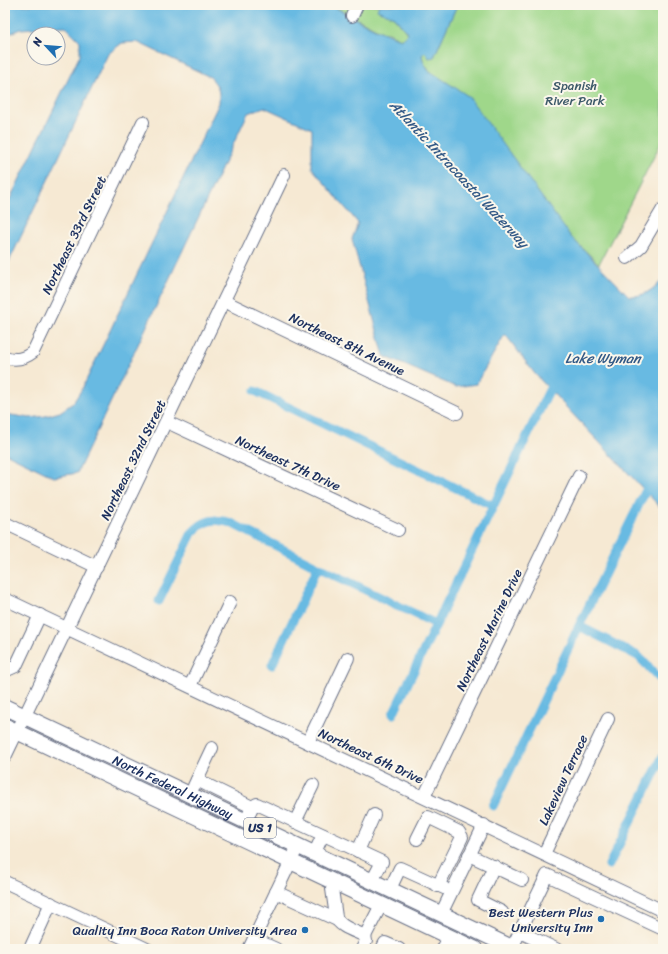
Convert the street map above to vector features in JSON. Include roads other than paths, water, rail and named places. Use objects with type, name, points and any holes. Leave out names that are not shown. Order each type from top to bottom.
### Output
[{"type":"main road","name":"North Federal Highway","points":[[5,707],[514,948]]},
{"type":"main road","name":"North Federal Highway","points":[[11,729],[381,904],[446,943],[474,949]]},
{"type":"street","points":[[352,16],[357,5]]},
{"type":"street","name":"Northeast 33rd Street","points":[[5,357],[17,360],[26,358],[33,352],[143,122]]},
{"type":"street","name":"Northeast 32nd Street","points":[[5,757],[11,729],[25,716],[284,175]]},
{"type":"street","points":[[628,258],[641,246],[663,209]]},
{"type":"street","name":"Northeast 8th Avenue","points":[[224,301],[457,413]]},
{"type":"street","name":"Northeast 7th Drive","points":[[166,422],[398,530]]},
{"type":"street","name":"Northeast Marine Drive","points":[[424,797],[579,476]]},
{"type":"street","points":[[5,523],[97,567]]},
{"type":"street","name":"Northeast 6th Drive","points":[[5,599],[544,854],[662,908]]},
{"type":"street","points":[[190,686],[230,602]]},
{"type":"street","points":[[5,671],[16,666],[40,615]]},
{"type":"street","points":[[308,742],[348,658]]},
{"type":"street","name":"Lakeview Terrace","points":[[544,854],[608,718]]},
{"type":"street","points":[[190,795],[212,748]]},
{"type":"street","points":[[197,780],[252,808]]},
{"type":"street","points":[[295,822],[313,785]]},
{"type":"street","points":[[224,811],[230,797]]},
{"type":"street","points":[[246,821],[252,808],[257,804],[382,862],[372,881]]},
{"type":"street","points":[[358,851],[374,815]]},
{"type":"street","points":[[417,839],[428,817],[459,832],[462,837],[438,886]]},
{"type":"street","points":[[441,914],[484,825]]},
{"type":"street","points":[[314,854],[323,835]]},
{"type":"street","points":[[460,840],[471,851],[494,866],[522,880]]},
{"type":"street","points":[[276,949],[252,944],[298,846]]},
{"type":"street","points":[[494,866],[478,900],[502,912]]},
{"type":"street","points":[[390,890],[400,868],[452,891]]},
{"type":"street","points":[[514,948],[547,875],[663,929]]},
{"type":"street","points":[[5,882],[142,948]]},
{"type":"street","points":[[335,883],[332,889],[337,920]]},
{"type":"street","points":[[276,892],[337,920],[344,926],[365,936]]},
{"type":"street","points":[[30,949],[51,903]]},
{"type":"street","points":[[362,949],[366,941],[365,936],[381,904]]},
{"type":"street","points":[[520,932],[556,949]]},
{"type":"street","points":[[382,949],[385,943],[398,949]]},
{"type":"water","points":[[5,5],[331,5],[373,28],[402,40],[406,36],[407,32],[394,17],[377,10],[379,5],[457,5],[434,57],[429,58],[425,52],[422,55],[423,61],[428,70],[468,96],[571,237],[629,296],[644,294],[663,280],[663,316],[660,321],[660,329],[663,332],[663,510],[535,374],[505,334],[476,384],[456,387],[384,356],[352,239],[358,223],[312,168],[312,129],[264,107],[248,113],[77,473],[54,477],[5,453],[5,414],[30,418],[60,412],[73,403],[82,389],[219,103],[219,92],[215,83],[210,77],[137,42],[122,43],[108,54],[5,270],[5,209],[80,55],[80,41],[66,26],[26,26],[26,29],[20,29],[5,36]]},
{"type":"waterway","points":[[393,714],[555,378]]},
{"type":"waterway","points":[[255,391],[493,506]]},
{"type":"waterway","points":[[493,806],[651,480]]},
{"type":"waterway","points":[[159,601],[192,533],[206,522],[220,520],[231,523],[436,624]]},
{"type":"waterway","points":[[272,665],[318,567]]},
{"type":"waterway","points":[[579,626],[638,656],[663,682]]},
{"type":"waterway","points":[[609,865],[663,756]]},
{"type":"place","name":"Best Western Plus University Inn","points":[[601,919]]},
{"type":"place","name":"Quality Inn Boca Raton University Area","points":[[305,930]]},
{"type":"park label","name":"Spanish River Park","points":[[575,92]]},
{"type":"water label","name":"Atlantic Intracoastal Waterway","points":[[459,174]]},
{"type":"water label","name":"Lake Wyman","points":[[603,358]]}]
